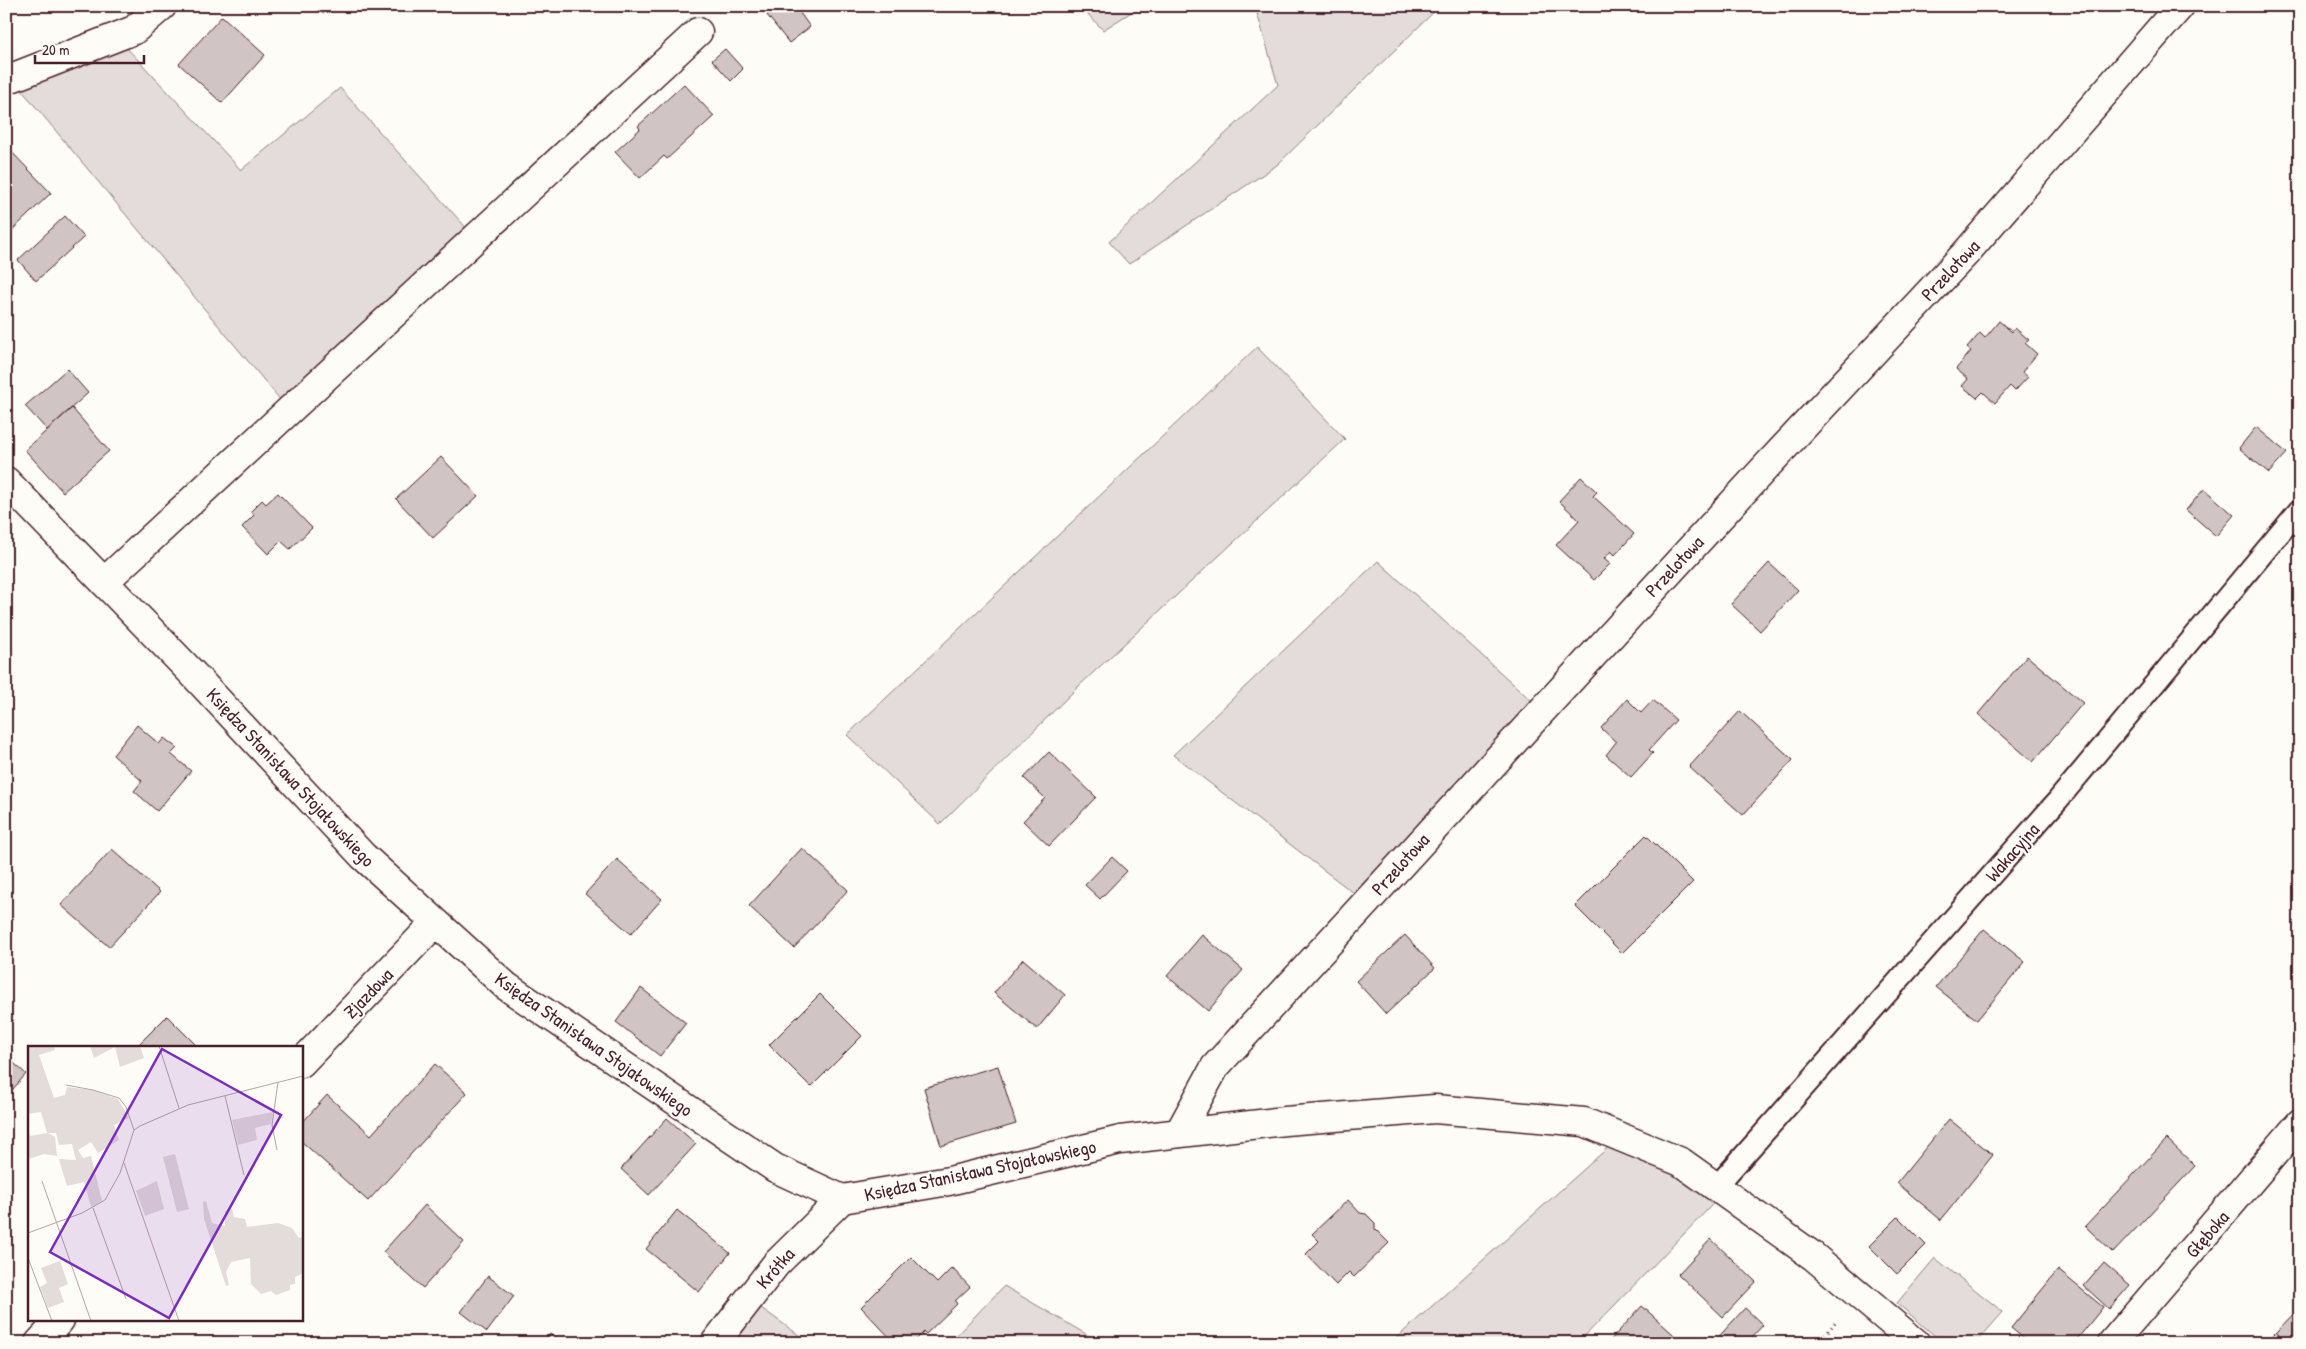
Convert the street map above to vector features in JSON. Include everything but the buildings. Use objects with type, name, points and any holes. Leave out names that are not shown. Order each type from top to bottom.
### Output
[{"type":"street","points":[[6,80],[134,30],[162,6]]},
{"type":"street","name":"Przelotowa","points":[[1179,1133],[1215,1067],[1763,470],[1965,254],[2180,6]]},
{"type":"street","points":[[104,582],[698,32]]},
{"type":"street","name":"Księdza Stanisława Stojałowskiego","points":[[6,481],[195,676],[363,856],[506,986],[775,1168],[842,1199],[949,1181],[1120,1140],[1285,1121],[1435,1110],[1584,1122],[1681,1162],[1813,1256],[1916,1343]]},
{"type":"street","name":"Zjazdowa","points":[[302,1062],[435,923]]},
{"type":"street","name":"Głęboka","points":[[2112,1343],[2300,1123]]},
{"type":"street","name":"Krótka","points":[[715,1343],[776,1264],[842,1199]]},
{"type":"street","points":[[39,1343],[58,1322]]},
{"type":"lane","name":"Wakacyjna","points":[[1716,1187],[2058,800],[2300,509]]},
{"type":"shaded area","points":[[1080,6],[1141,6],[1103,30]]},
{"type":"shaded area","points":[[1255,6],[1440,6],[1277,165],[1129,264],[1109,242],[1278,85]]},
{"type":"shaded area","points":[[125,46],[241,170],[340,88],[471,233],[283,403],[20,88]]},
{"type":"shaded area","points":[[1257,347],[1345,439],[1081,684],[940,824],[847,735]]},
{"type":"shaded area","points":[[1378,561],[1533,702],[1355,894],[1173,755]]},
{"type":"shaded area","points":[[1613,1143],[1681,1173],[1713,1204],[1578,1343],[1391,1343]]},
{"type":"shaded area","points":[[1935,1258],[2003,1312],[1976,1343],[1943,1343],[1897,1303]]},
{"type":"shaded area","points":[[1004,1286],[1101,1343],[949,1343]]},
{"type":"shaded area","points":[[757,1305],[810,1343],[726,1343]]}]
